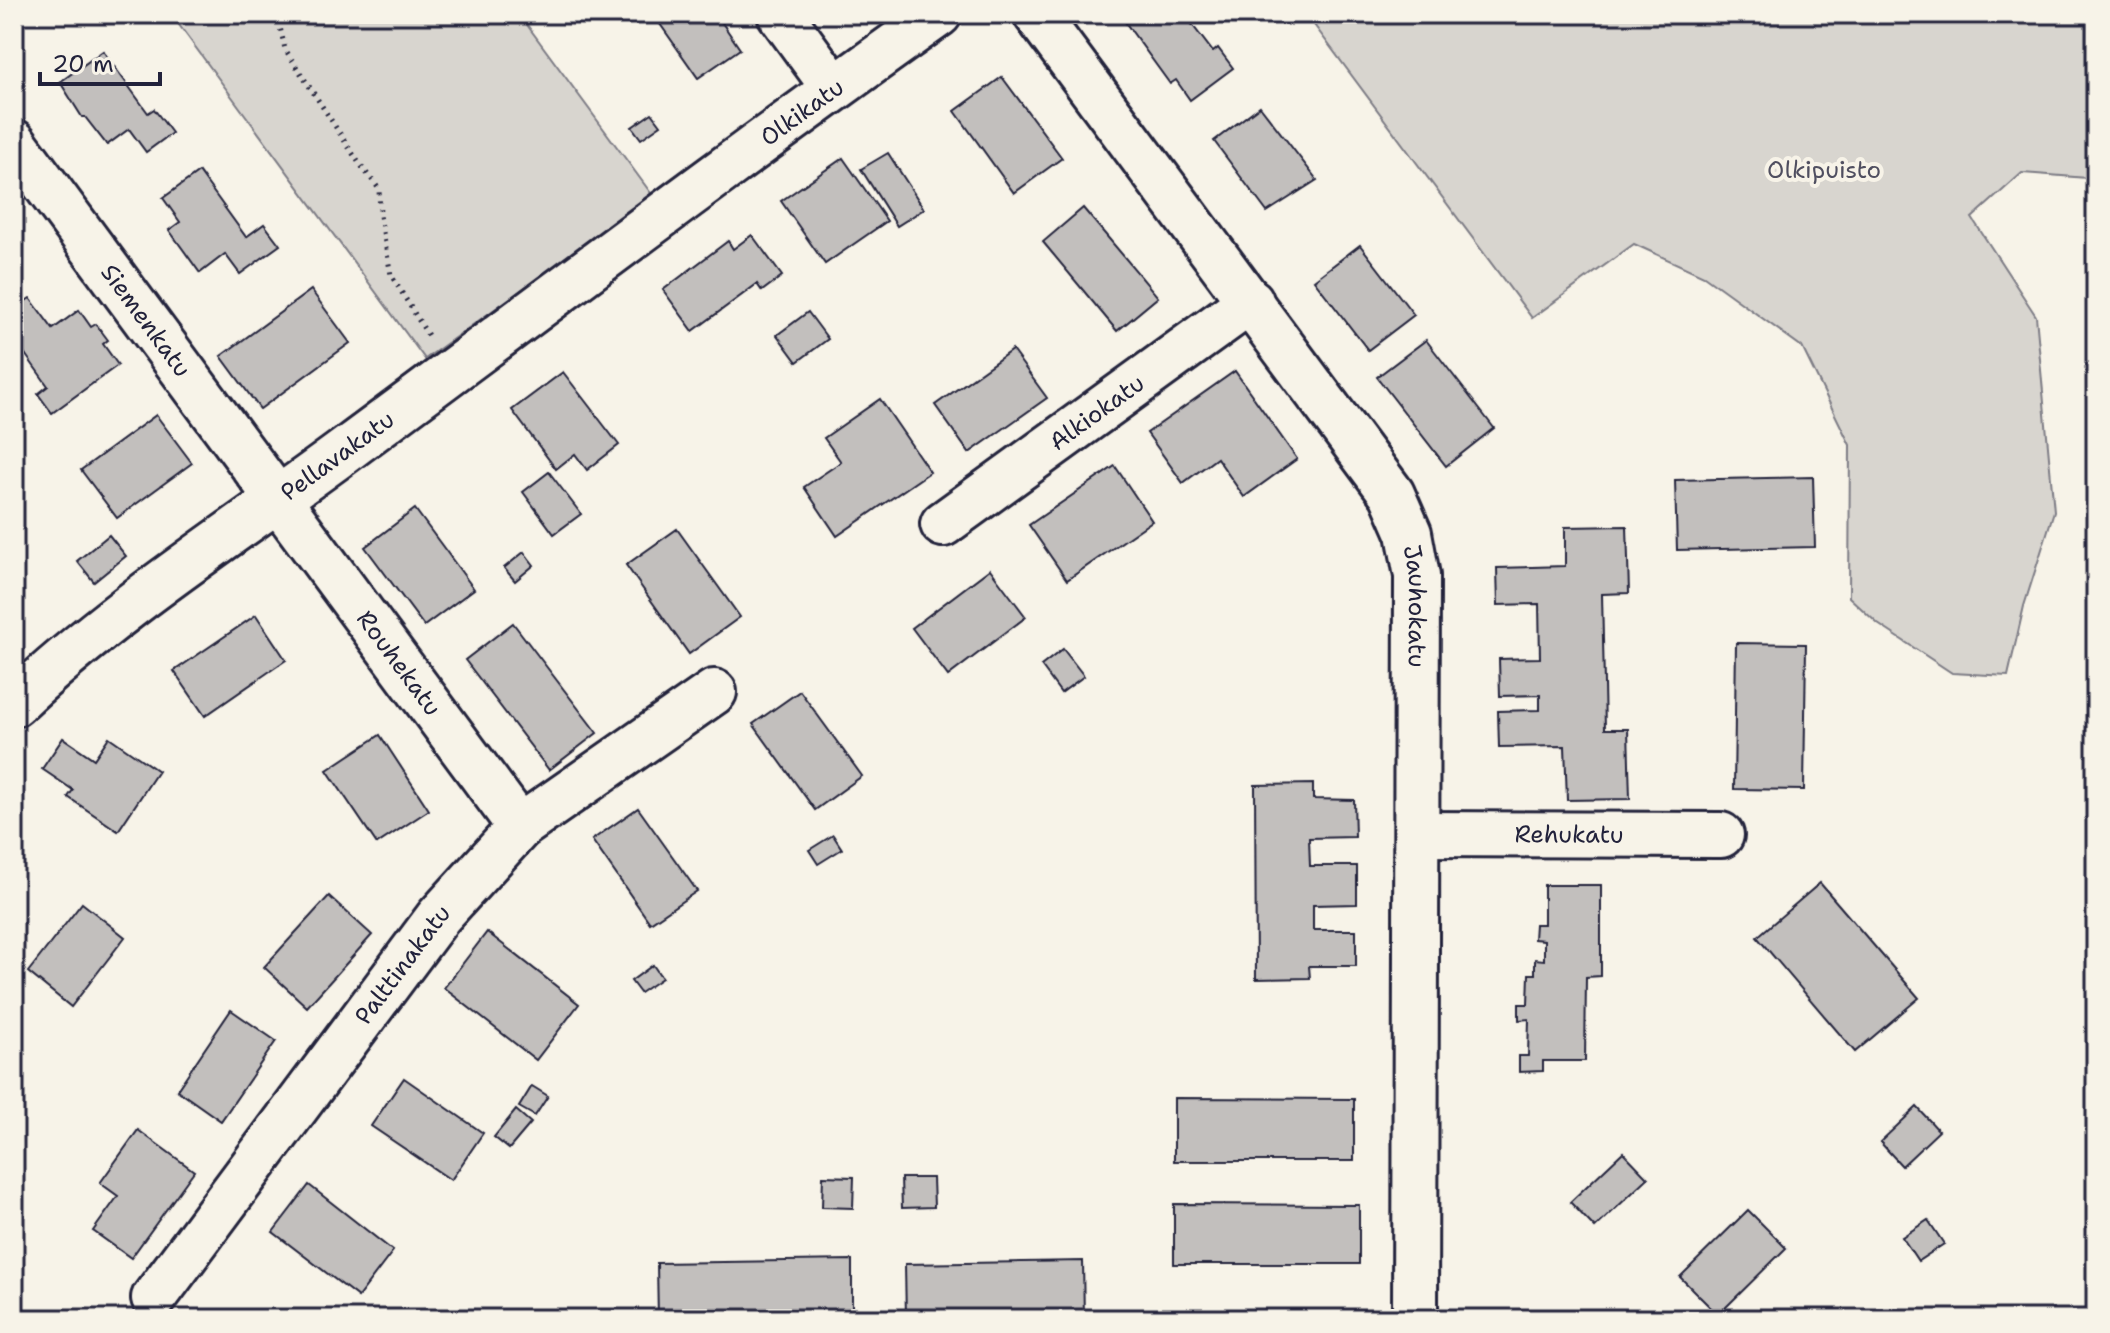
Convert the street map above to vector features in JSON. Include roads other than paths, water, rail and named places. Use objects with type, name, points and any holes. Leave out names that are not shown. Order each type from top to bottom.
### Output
[{"type":"street","points":[[780,14],[834,88]]},
{"type":"street","name":"Olkikatu","points":[[665,211],[939,14]]},
{"type":"street","name":"Jauhokatu","points":[[1036,14],[1392,494],[1409,533],[1417,576],[1415,1319]]},
{"type":"street","name":"Siemenkatu","points":[[14,142],[279,499]]},
{"type":"street","name":"Pellavakatu","points":[[14,704],[96,631],[279,499],[665,211]]},
{"type":"street","name":"Alkiokatu","points":[[943,524],[1251,301]]},
{"type":"street","name":"Rouhekatu","points":[[279,499],[520,827]]},
{"type":"street","name":"Palttinakatu","points":[[154,1298],[439,916],[520,827],[714,692]]},
{"type":"street","name":"Rehukatu","points":[[1417,834],[1721,835]]},
{"type":"park label","name":"Olkipuisto","points":[[1824,170]]}]
